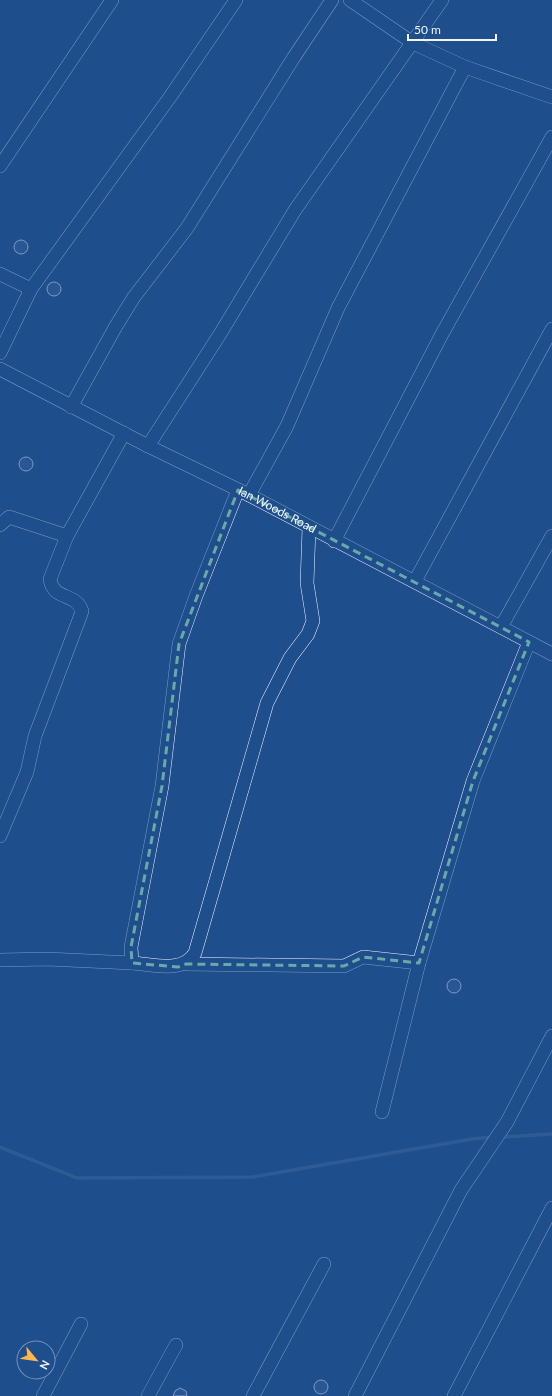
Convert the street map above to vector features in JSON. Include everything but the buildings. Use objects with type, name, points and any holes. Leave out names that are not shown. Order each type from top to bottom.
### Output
[{"type":"street","points":[[0,166],[112,0]]},
{"type":"street","points":[[0,353],[31,289],[170,97],[236,0]]},
{"type":"street","points":[[71,406],[134,297],[187,228],[294,56],[332,0]]},
{"type":"street","points":[[350,0],[413,43],[465,67],[552,97]]},
{"type":"street","points":[[148,446],[220,334],[295,210],[442,0]]},
{"type":"street","points":[[132,963],[131,947],[162,786],[175,664],[179,644],[196,596],[243,492],[286,426],[347,290],[465,67]]},
{"type":"street","points":[[334,541],[442,334],[552,137]]},
{"type":"street","points":[[0,274],[31,289]]},
{"type":"street","points":[[414,581],[552,330]]},
{"type":"street","name":"Ian Woods Road","points":[[0,369],[148,446],[243,492],[309,528],[414,581],[552,654]]},
{"type":"street","points":[[0,836],[27,772],[35,736],[82,612],[77,602],[56,593],[51,586],[50,579],[67,536],[124,433]]},
{"type":"street","points":[[0,525],[9,517],[67,536]]},
{"type":"street","points":[[186,964],[195,953],[267,703],[290,658],[308,634],[314,621],[307,584],[309,528]]},
{"type":"street","points":[[501,627],[552,536]]},
{"type":"street","points":[[382,1112],[419,963],[473,781],[529,642]]},
{"type":"street","points":[[0,960],[47,959],[178,967],[186,964],[344,966],[363,957],[419,963]]},
{"type":"street","points":[[355,1396],[461,1190],[507,1122],[552,1036]]},
{"type":"street","points":[[454,1396],[552,1208]]},
{"type":"street","points":[[253,1396],[324,1264]]},
{"type":"street","points":[[43,1396],[81,1324]]},
{"type":"street","points":[[148,1396],[176,1345]]},
{"type":"highlighted area","points":[[238,490],[529,642],[473,781],[419,963],[363,957],[344,966],[186,964],[178,967],[132,963],[131,947],[162,786],[179,644]]},
{"type":"waterway","points":[[502,1137],[552,1134]]},
{"type":"waterway","points":[[0,1147],[77,1178],[253,1177],[472,1139],[492,1137]]}]
